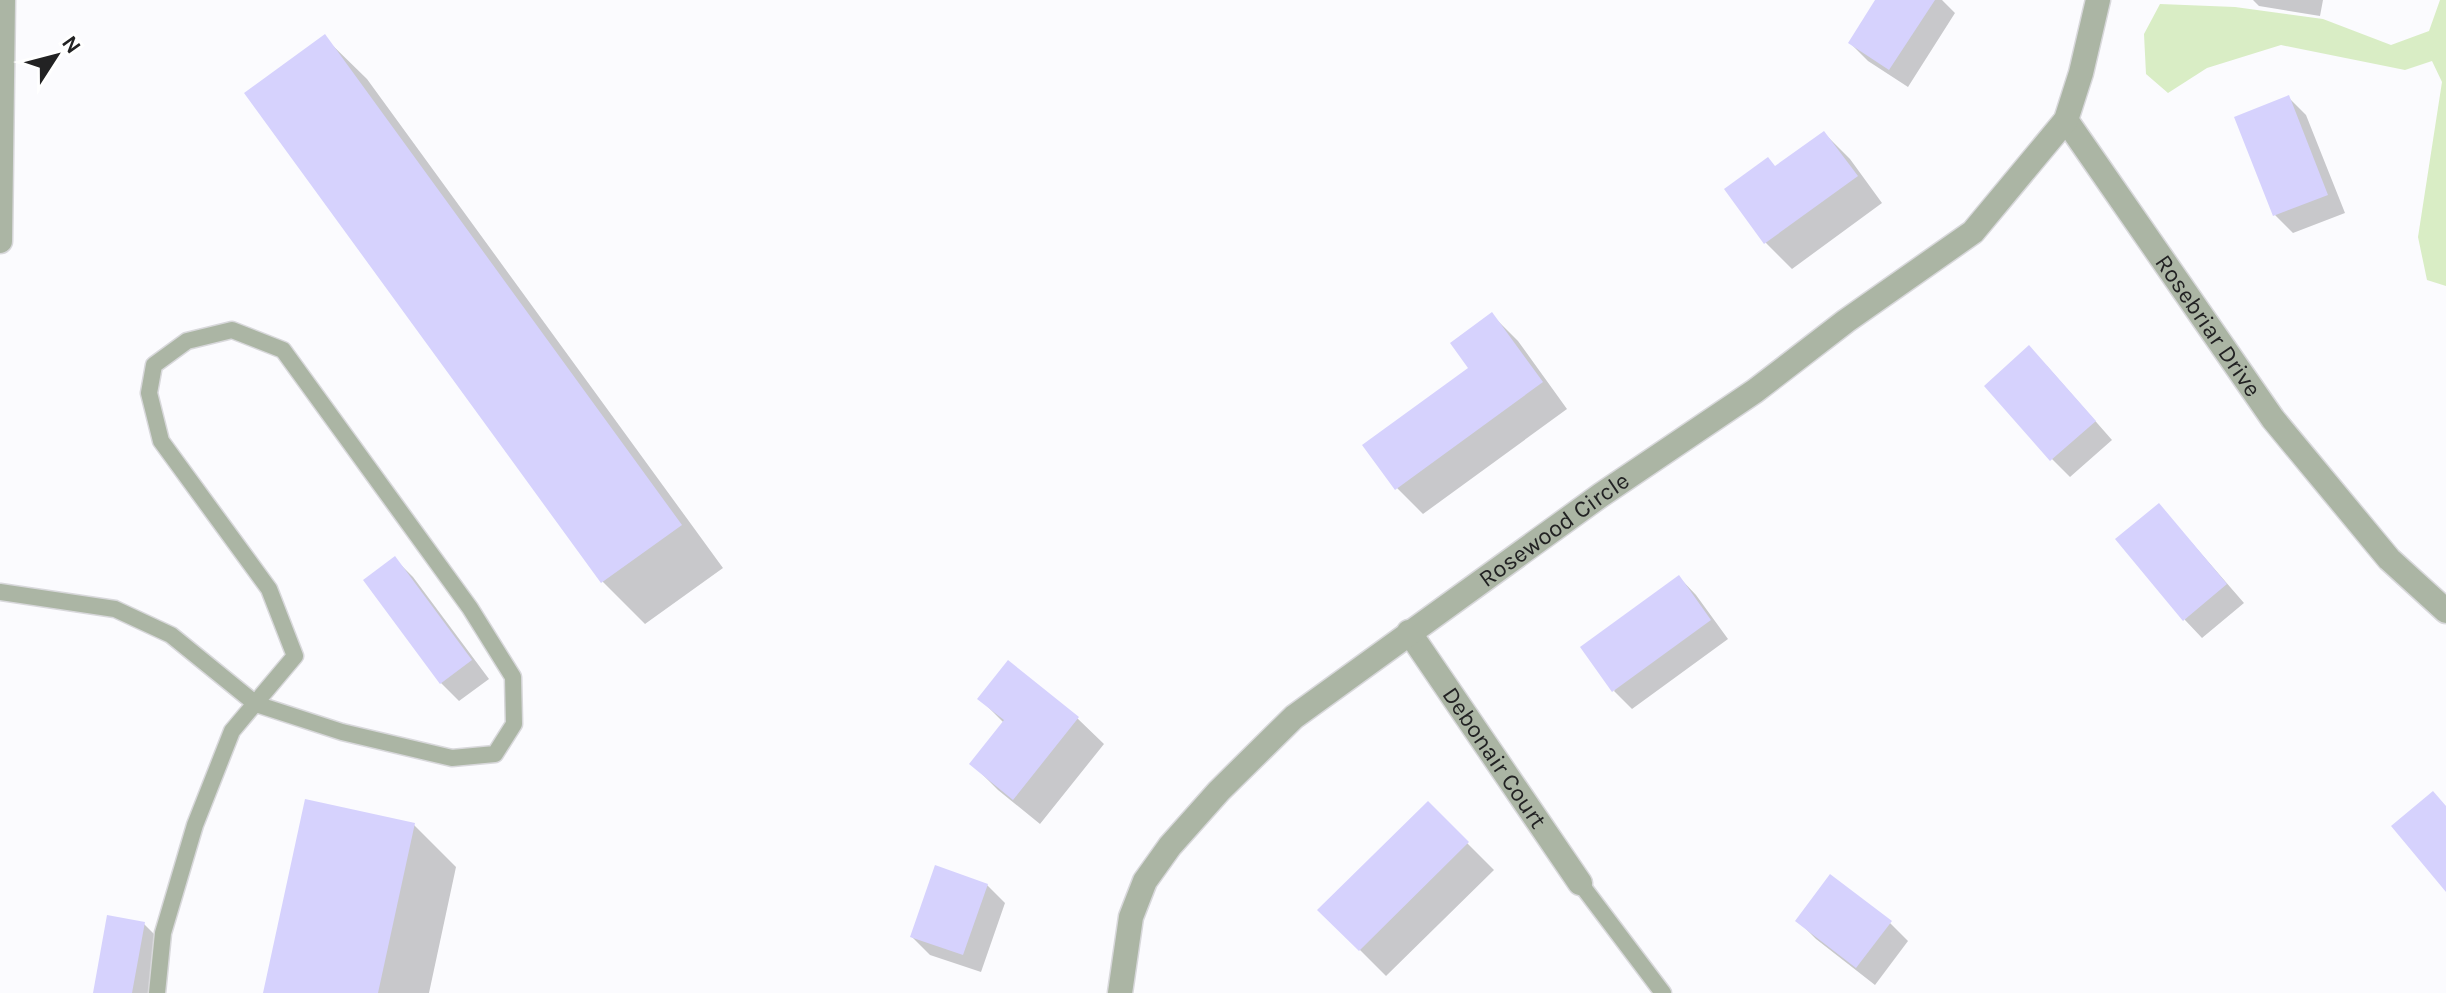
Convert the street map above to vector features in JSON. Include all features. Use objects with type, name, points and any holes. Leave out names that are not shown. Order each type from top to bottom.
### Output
[{"type":"street","points":[[0,241],[3,0]]},
{"type":"street","points":[[2066,120],[2098,0]]},
{"type":"street","name":"Rosebriar Drive","points":[[2066,120],[2273,419],[2389,559],[2446,611]]},
{"type":"street","name":"Rosewood Circle","points":[[1120,993],[1131,917],[1145,881],[1170,846],[1219,791],[1294,717],[1601,495],[1755,391],[1859,312],[1973,232],[2066,120]]},
{"type":"street","name":"Debonair Court","points":[[1409,632],[1580,883]]},
{"type":"lane","points":[[0,592],[115,609],[171,635],[256,704],[342,732],[452,758],[495,754],[514,724],[513,677],[470,608],[283,350],[232,330],[187,341],[154,365],[149,393],[161,441],[269,589],[295,656],[256,704],[232,731],[195,825],[163,933],[157,993]]},
{"type":"lane","points":[[1580,883],[1663,993]]},
{"type":"green space","points":[[2440,0],[2446,0],[2446,286],[2427,280],[2418,237],[2442,82],[2432,61],[2405,70],[2281,45],[2207,68],[2168,93],[2146,74],[2144,34],[2160,4],[2235,7],[2323,19],[2391,45],[2429,31]]},
{"type":"building","points":[[1875,0],[1935,0],[1889,70],[1848,43]]},
{"type":"building","points":[[325,34],[682,525],[601,583],[244,93]]},
{"type":"building","points":[[2289,95],[2328,195],[2273,216],[2234,117]]},
{"type":"building","points":[[1824,131],[1858,176],[1764,244],[1724,189],[1768,157],[1775,166]]},
{"type":"building","points":[[1492,312],[1543,382],[1395,490],[1362,445],[1468,368],[1450,343]]},
{"type":"building","points":[[2029,345],[2096,421],[2050,461],[1984,386]]},
{"type":"building","points":[[2159,503],[2227,584],[2183,621],[2115,539]]},
{"type":"building","points":[[395,556],[472,660],[440,684],[363,580]]},
{"type":"building","points":[[1679,575],[1711,620],[1612,692],[1580,647]]},
{"type":"building","points":[[1008,660],[1079,717],[1013,800],[969,764],[1004,720],[977,699]]},
{"type":"building","points":[[2433,791],[2446,806],[2446,892],[2391,826]]},
{"type":"building","points":[[305,799],[415,823],[378,993],[263,993]]},
{"type":"building","points":[[1428,801],[1469,842],[1359,951],[1317,910]]},
{"type":"building","points":[[935,865],[988,884],[963,955],[910,937]]},
{"type":"building","points":[[1830,874],[1892,921],[1856,968],[1795,921]]},
{"type":"building","points":[[107,915],[145,922],[132,993],[93,993]]}]
